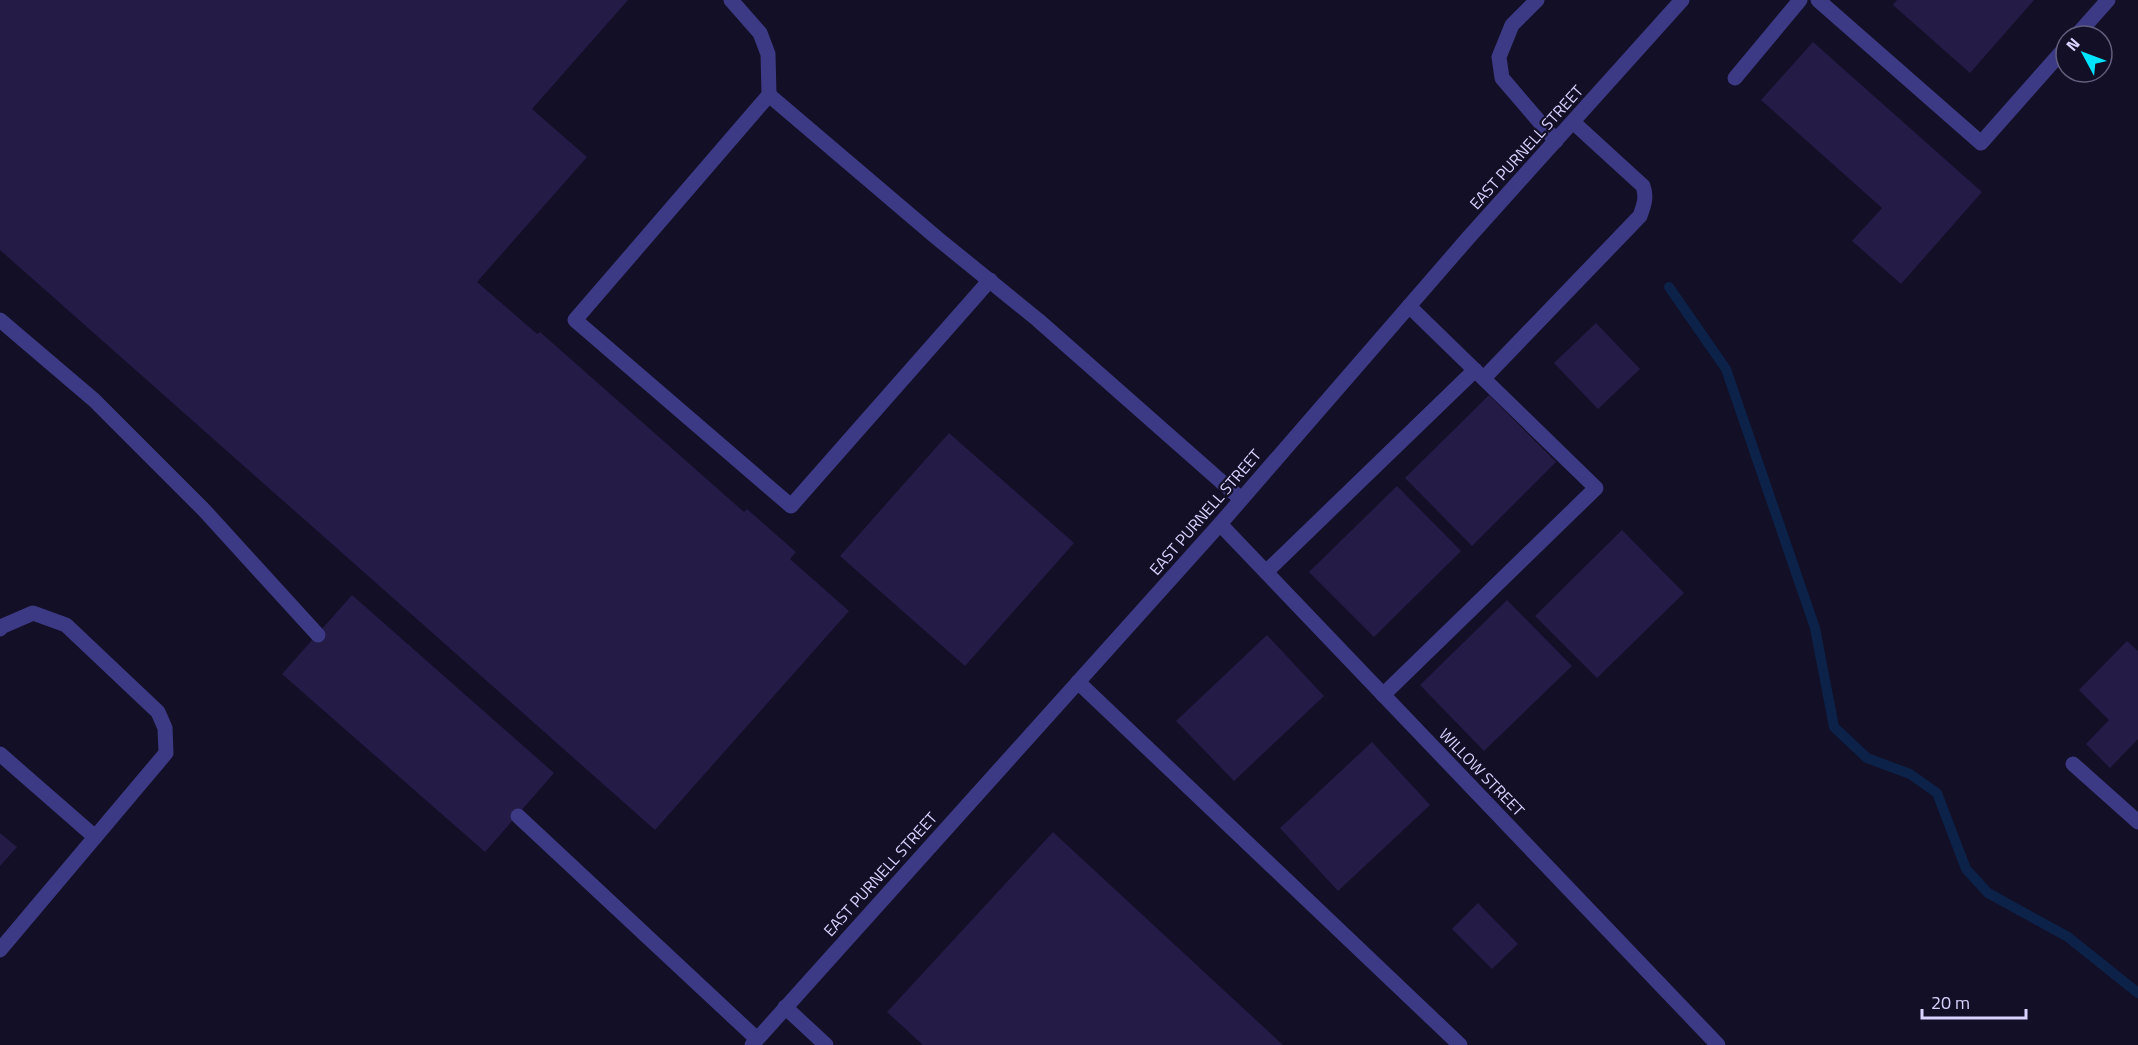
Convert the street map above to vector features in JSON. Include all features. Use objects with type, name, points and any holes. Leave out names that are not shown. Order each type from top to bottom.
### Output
[{"type":"street","points":[[732,0],[760,33],[768,54],[770,95],[575,320],[791,506],[990,280]]},
{"type":"street","points":[[1537,0],[1512,25],[1499,57],[1500,68],[1502,78],[1556,141]]},
{"type":"street","name":"EAST PURNELL STREET","points":[[754,1042],[1220,524],[1409,306],[1682,0]]},
{"type":"street","points":[[1735,78],[1800,0]]},
{"type":"street","points":[[1818,0],[1981,143],[2054,61]]},
{"type":"street","points":[[2087,24],[2108,0]]},
{"type":"street","points":[[770,95],[1038,320],[1241,499]]},
{"type":"street","points":[[1266,572],[1480,374],[1640,216],[1646,194],[1643,186],[1572,122]]},
{"type":"street","points":[[1383,695],[1596,488],[1409,306]]},
{"type":"street","points":[[0,320],[94,400],[204,510],[318,634]]},
{"type":"street","name":"WILLOW STREET","points":[[1220,524],[1718,1045]]},
{"type":"street","points":[[0,628],[33,613],[66,625],[158,712],[165,728],[166,753],[0,950]]},
{"type":"street","points":[[1078,682],[1460,1045]]},
{"type":"street","points":[[0,754],[95,837]]},
{"type":"street","points":[[2073,764],[2138,822]]},
{"type":"street","points":[[518,816],[754,1042]]},
{"type":"street","points":[[785,1007],[826,1045]]},
{"type":"building","points":[[0,0],[628,0],[532,109],[587,157],[477,282],[537,334],[540,332],[744,512],[747,509],[796,552],[790,559],[849,611],[655,830],[0,250]]},
{"type":"building","points":[[1897,0],[2034,0],[1970,73],[1893,5]]},
{"type":"building","points":[[1813,42],[1982,192],[1901,284],[1852,241],[1882,208],[1761,100]]},
{"type":"building","points":[[1596,323],[1640,369],[1598,409],[1554,363]]},
{"type":"building","points":[[1489,395],[1556,462],[1472,546],[1405,478]]},
{"type":"building","points":[[949,433],[1074,543],[965,666],[840,556]]},
{"type":"building","points":[[1397,486],[1461,551],[1374,637],[1309,572]]},
{"type":"building","points":[[1622,530],[1684,593],[1597,678],[1535,616]]},
{"type":"building","points":[[352,595],[554,773],[485,852],[282,674]]},
{"type":"building","points":[[1507,600],[1572,666],[1484,751],[1420,685]]},
{"type":"building","points":[[1267,635],[1324,696],[1234,781],[1176,721]]},
{"type":"building","points":[[2127,641],[2138,651],[2138,739],[2110,768],[2086,744],[2109,720],[2079,690]]},
{"type":"building","points":[[1372,742],[1430,805],[1338,891],[1280,828]]},
{"type":"building","points":[[1053,832],[1283,1045],[923,1045],[887,1012]]},
{"type":"building","points":[[0,833],[17,847],[0,866]]},
{"type":"building","points":[[1478,903],[1518,944],[1492,969],[1452,929]]},
{"type":"waterway","points":[[1669,287],[1726,369],[1815,628],[1834,727],[1867,758],[1910,774],[1937,793],[1966,869],[1988,893],[2068,937],[2138,993]]}]
